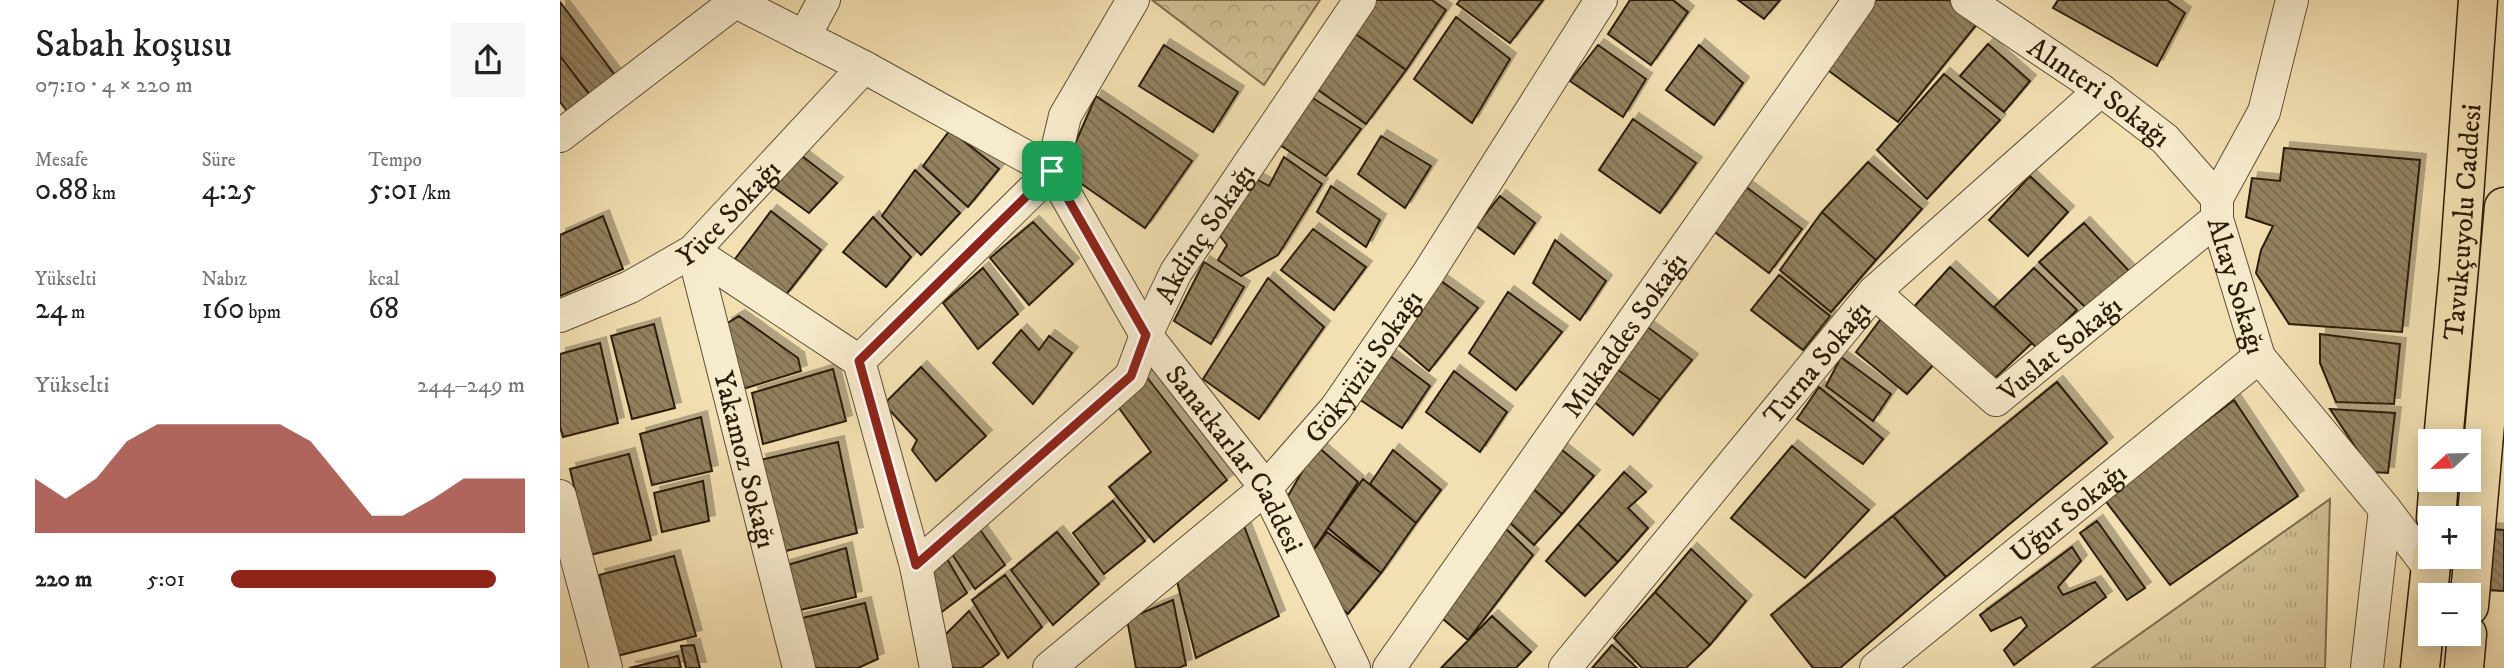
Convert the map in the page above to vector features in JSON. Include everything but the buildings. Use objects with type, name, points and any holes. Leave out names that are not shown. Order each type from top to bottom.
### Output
[{"type":"main road","name":"Tavukçuyolu Caddesi","points":[[2444,429],[2478,0]]},
{"type":"main road","name":"Tavukçuyolu Caddesi","points":[[2471,583],[2504,206]]},
{"type":"main road","points":[[2420,668],[2430,569]]},
{"type":"main road","points":[[2464,668],[2466,646]]},
{"type":"street","points":[[804,37],[824,0]]},
{"type":"street","name":"Akdinç Sokağı","points":[[916,565],[1131,376],[1146,335],[1175,272],[1360,0]]},
{"type":"street","name":"Gökyüzü Sokağı","points":[[1049,668],[1266,488],[1336,408],[1429,272],[1601,0]]},
{"type":"street","name":"Mukaddes Sokağı","points":[[1389,668],[1859,0]]},
{"type":"street","name":"Alınteri Sokağı","points":[[1967,0],[2101,90],[2165,139],[2217,209]]},
{"type":"street","name":"Altay Sokağı","points":[[2292,0],[2264,112],[2217,209],[2259,357],[2418,548]]},
{"type":"street","points":[[560,136],[734,1],[864,67],[1052,171]]},
{"type":"street","points":[[859,361],[1052,171],[1065,116],[1128,2]]},
{"type":"street","name":"Yüce Sokağı","points":[[560,316],[630,287],[693,251],[864,67]]},
{"type":"street","name":"Turna Sokağı","points":[[1565,668],[1874,292],[2101,90]]},
{"type":"street","name":"Sanatkarlar Caddesi","points":[[1052,171],[1146,335],[1266,488],[1354,668]]},
{"type":"street","name":"Vuslat Sokağı","points":[[1874,292],[1996,400],[2217,209]]},
{"type":"street","points":[[693,251],[859,361],[916,565],[936,668]]},
{"type":"street","name":"Yakamoz Sokağı","points":[[693,251],[799,668]]},
{"type":"street","name":"Uğur Sokağı","points":[[1876,668],[2259,357]]},
{"type":"street","points":[[560,496],[607,668]]},
{"type":"street","points":[[2367,668],[2385,509]]},
{"type":"green space","points":[[1152,0],[1320,0],[1264,85]]},
{"type":"green space","points":[[2330,499],[2325,668],[2092,668]]},
{"type":"route","points":[[1052,171],[1146,335],[1131,376],[916,565],[859,361],[1052,171]]}]
